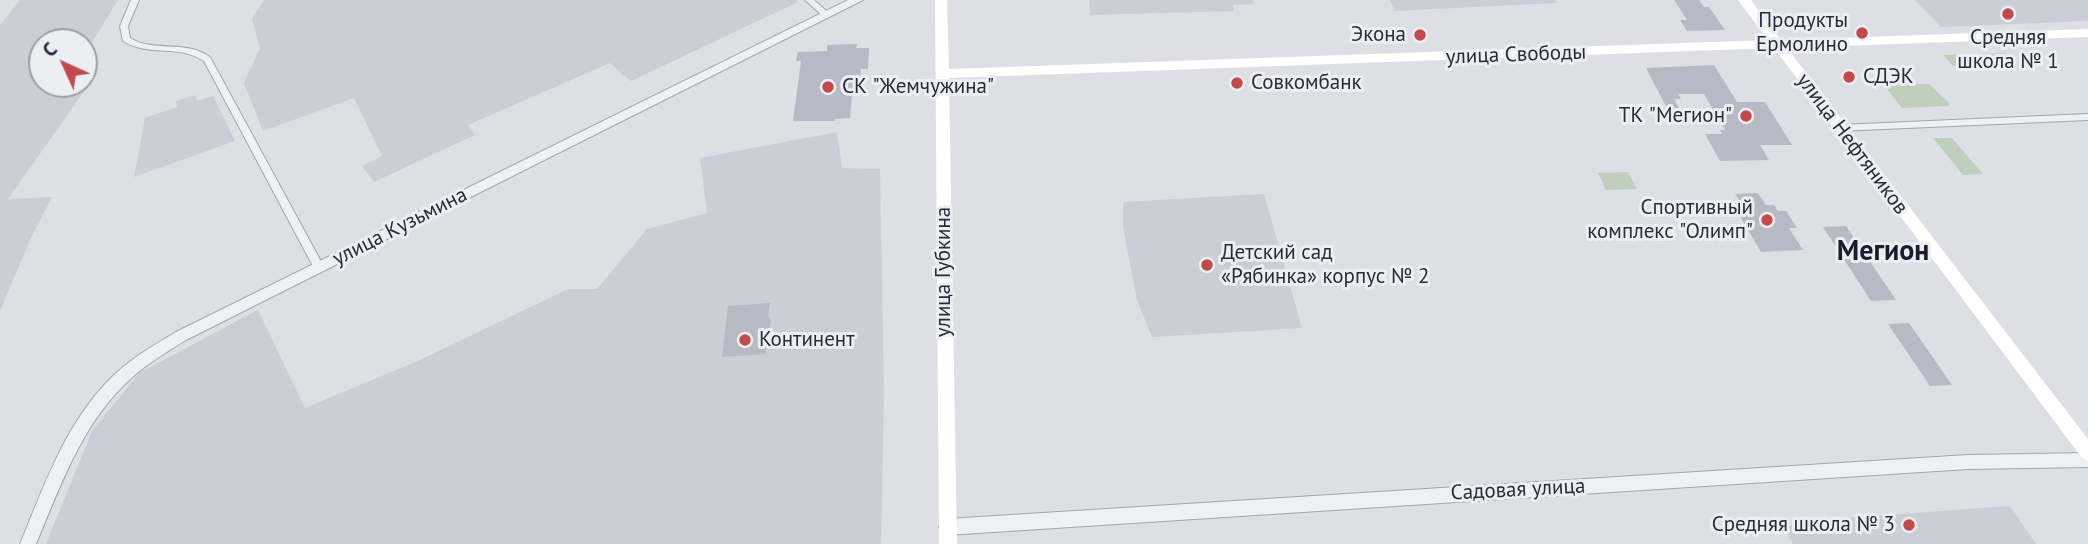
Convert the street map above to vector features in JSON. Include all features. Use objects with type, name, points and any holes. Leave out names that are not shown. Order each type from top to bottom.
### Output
[{"type":"main road","name":"улица Губкина","points":[[941,0],[948,544]]},
{"type":"main road","name":"улица Нефтяников","points":[[1744,0],[2088,453]]},
{"type":"main road","name":"улица Свободы","points":[[944,74],[2088,33]]},
{"type":"street","points":[[135,0],[124,26],[126,39],[136,46],[187,50],[206,60],[320,267]]},
{"type":"street","points":[[809,0],[827,15]]},
{"type":"street","name":"улица Кузьмина","points":[[29,544],[72,442],[95,402],[110,386],[159,348],[857,0]]},
{"type":"street","points":[[1839,128],[2088,117]]},
{"type":"street","name":"Садовая улица","points":[[947,527],[1968,462],[2088,460]]},
{"type":"shaded area","points":[[20,0],[118,0],[98,32],[98,28],[28,28],[28,98],[79,98],[8,199],[52,197],[30,240],[0,311],[0,25]]},
{"type":"shaded area","points":[[264,0],[798,2],[631,81],[610,63],[468,125],[475,135],[374,182],[362,166],[382,156],[354,98],[263,131],[244,83],[260,48],[252,19]]},
{"type":"shaded area","points":[[1089,0],[1253,0],[1254,4],[1233,5],[1234,11],[1090,15]]},
{"type":"shaded area","points":[[1390,0],[1555,0],[1557,3],[1395,11]]},
{"type":"shaded area","name":"Средняя школа № 1","points":[[1915,0],[2088,0],[2088,21],[1941,27]]},
{"type":"shaded area","points":[[196,95],[197,101],[213,96],[235,141],[134,177],[145,118],[177,107],[176,101]]},
{"type":"shaded area","points":[[837,132],[842,168],[880,169],[884,393],[881,544],[46,544],[92,431],[139,373],[258,310],[305,408],[422,359],[568,289],[597,289],[647,229],[707,213],[700,158]]},
{"type":"shaded area","name":"Детский сад «Рябинка» корпус № 2","points":[[1264,194],[1302,328],[1152,337],[1137,300],[1123,227],[1123,202]]},
{"type":"shaded area","name":"Средняя школа № 3","points":[[2010,506],[2036,544],[1793,544],[1783,526],[1807,524],[1806,521]]},
{"type":"green space","points":[[2005,53],[2016,64],[1953,66],[1943,55]]},
{"type":"green space","points":[[1929,84],[1949,106],[1902,108],[1886,88],[1887,85]]},
{"type":"green space","points":[[1933,138],[1952,138],[1983,174],[1963,175]]},
{"type":"green space","points":[[1628,172],[1637,189],[1606,190],[1598,173]]},
{"type":"building","points":[[1674,0],[1699,0],[1704,7],[1709,7],[1725,30],[1687,31],[1680,20],[1687,20]]},
{"type":"building","name":"СК \"Жемчужина\"","points":[[857,44],[856,48],[869,48],[868,69],[861,69],[859,94],[852,94],[850,118],[835,121],[793,121],[801,61],[796,61],[798,52],[827,51],[827,45]]},
{"type":"building","name":"ТК \"Мегион\"","points":[[1714,65],[1737,102],[1765,102],[1792,145],[1760,145],[1769,160],[1720,161],[1705,134],[1722,134],[1720,130],[1725,130],[1704,94],[1678,94],[1681,99],[1674,99],[1679,108],[1667,108],[1646,68]]},
{"type":"building","name":"Спортивный комплекс \"Олимп\"","points":[[1758,193],[1766,205],[1774,205],[1778,211],[1786,211],[1797,228],[1789,228],[1803,250],[1761,252],[1734,206],[1743,206],[1735,194]]},
{"type":"building","points":[[1846,226],[1896,300],[1871,301],[1823,227]]},
{"type":"building","name":"Континент","points":[[770,303],[768,315],[771,321],[765,354],[722,357],[728,306]]},
{"type":"building","points":[[1909,323],[1952,385],[1930,386],[1888,324]]},
{"type":"place","name":"Средняя школа № 1","points":[[2008,14]]},
{"type":"place","name":"Продукты Ермолино","points":[[1862,33]]},
{"type":"place","name":"Экона","points":[[1420,35]]},
{"type":"place","name":"СДЭК","points":[[1849,77]]},
{"type":"place","name":"Совкомбанк","points":[[1237,83]]},
{"type":"place","name":"СК \"Жемчужина\"","points":[[828,87]]},
{"type":"place","name":"ТК \"Мегион\"","points":[[1746,116]]},
{"type":"place","name":"Спортивный комплекс \"Олимп\"","points":[[1767,220]]},
{"type":"place","name":"Детский сад «Рябинка» корпус № 2","points":[[1207,265]]},
{"type":"place","name":"Континент","points":[[745,340]]},
{"type":"place","name":"Средняя школа № 3","points":[[1909,525]]},
{"type":"district","name":"Мегион","points":[[1883,252]]}]
